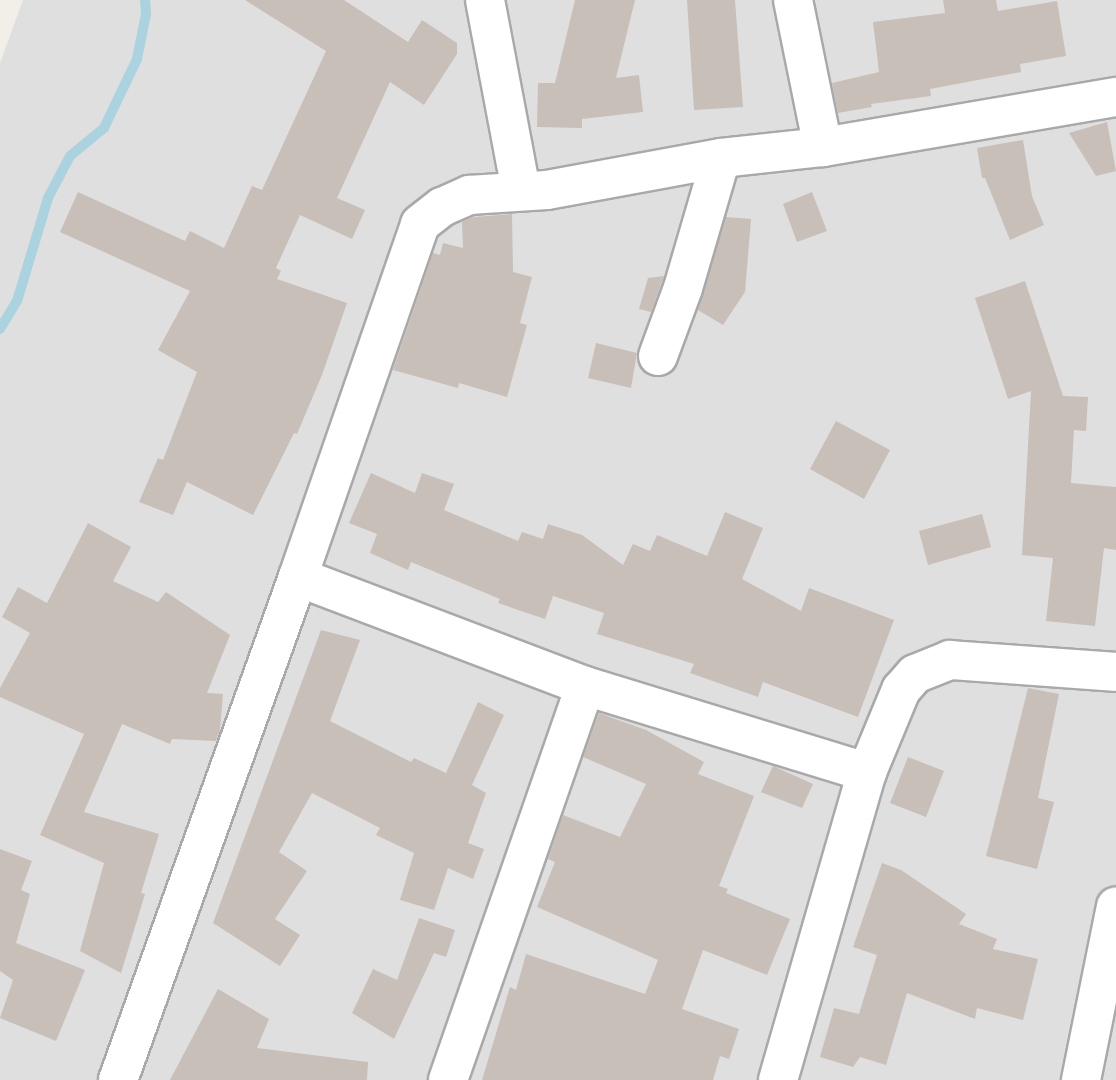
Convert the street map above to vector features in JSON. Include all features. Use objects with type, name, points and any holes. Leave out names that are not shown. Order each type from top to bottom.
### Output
[{"type":"street","points":[[485,0],[522,191]]},
{"type":"street","points":[[793,0],[823,147]]},
{"type":"street","points":[[118,1080],[299,577],[420,224],[442,207],[469,195],[547,190],[721,158],[823,147],[1116,97]]},
{"type":"street","points":[[658,356],[683,288],[721,158]]},
{"type":"street","points":[[299,577],[585,686],[867,772]]},
{"type":"street","points":[[778,1080],[867,772],[901,690],[915,674],[950,660],[1116,672]]},
{"type":"street","points":[[448,1080],[585,686]]},
{"type":"street","points":[[1081,1080],[1116,907]]},
{"type":"shaded area","points":[[23,0],[1116,0],[1116,1080],[0,1080],[0,63]]},
{"type":"building","points":[[245,0],[344,0],[408,42],[422,20],[457,43],[457,54],[424,105],[390,82],[337,198],[365,210],[352,239],[300,215],[276,268],[281,271],[277,279],[347,303],[322,375],[297,434],[294,433],[253,515],[187,482],[173,515],[139,502],[158,458],[163,460],[197,372],[158,350],[190,291],[60,232],[78,192],[185,241],[190,231],[224,248],[252,186],[262,190],[326,51]]},
{"type":"building","points":[[575,0],[635,0],[616,78],[639,75],[643,112],[582,119],[582,128],[537,127],[538,83],[555,83]]},
{"type":"building","points":[[687,0],[735,0],[743,107],[694,110]]},
{"type":"building","points":[[943,0],[996,0],[998,11],[1057,1],[1066,56],[1020,64],[1021,72],[930,89],[931,96],[871,104],[872,107],[838,113],[832,83],[879,72],[873,22],[945,13]]},
{"type":"building","points":[[1107,122],[1116,171],[1096,176],[1069,133]]},
{"type":"building","points":[[1023,140],[1032,196],[1044,225],[1010,240],[985,178],[982,178],[977,148]]},
{"type":"building","points":[[812,192],[827,231],[797,242],[783,204]]},
{"type":"building","points":[[512,214],[513,272],[532,277],[520,323],[527,325],[507,397],[459,383],[458,388],[393,370],[433,253],[440,255],[443,243],[463,248],[462,222],[474,217]]},
{"type":"building","points":[[726,217],[751,219],[745,292],[723,325],[698,310]]},
{"type":"building","points":[[664,276],[651,312],[639,309],[648,278]]},
{"type":"building","points":[[1025,281],[1063,396],[1088,397],[1086,431],[1074,430],[1071,483],[1116,487],[1116,550],[1104,548],[1095,626],[1046,621],[1053,558],[1022,555],[1031,391],[1008,399],[975,298]]},
{"type":"building","points":[[596,343],[637,353],[631,388],[588,378]]},
{"type":"building","points":[[836,421],[890,450],[864,499],[810,469]]},
{"type":"building","points":[[371,473],[415,493],[422,473],[454,484],[444,510],[518,541],[522,532],[543,539],[548,524],[582,535],[623,565],[633,544],[650,551],[657,535],[707,556],[725,512],[763,528],[742,579],[801,611],[809,588],[894,620],[858,717],[763,682],[758,697],[690,673],[694,664],[597,634],[604,613],[553,596],[545,619],[498,603],[500,599],[411,562],[408,570],[370,553],[377,534],[349,523]]},
{"type":"building","points":[[982,514],[991,547],[928,565],[919,531]]},
{"type":"building","points":[[88,523],[131,547],[113,581],[158,602],[166,592],[230,635],[207,693],[223,694],[220,730],[216,741],[172,739],[170,744],[122,724],[84,812],[159,834],[141,893],[145,894],[121,973],[80,951],[104,863],[40,835],[84,734],[0,697],[0,688],[30,633],[2,617],[18,587],[47,603]]},
{"type":"building","points":[[321,630],[360,640],[330,721],[411,762],[414,758],[446,773],[478,702],[504,715],[472,785],[486,793],[468,843],[484,849],[473,879],[448,868],[434,910],[400,900],[414,853],[376,835],[380,828],[312,793],[279,852],[307,871],[275,919],[300,935],[280,966],[213,923]]},
{"type":"building","points":[[1028,688],[1059,694],[1038,798],[1054,802],[1037,869],[986,856]]},
{"type":"building","points":[[599,713],[646,730],[704,762],[698,774],[754,796],[719,886],[728,889],[726,893],[790,919],[767,975],[703,950],[682,1009],[739,1029],[729,1059],[720,1056],[713,1080],[482,1080],[510,987],[516,990],[526,954],[645,994],[658,960],[537,907],[555,862],[548,859],[563,815],[620,837],[646,784],[583,757]]},
{"type":"building","points":[[908,757],[944,771],[926,817],[890,803]]},
{"type":"building","points":[[773,766],[813,784],[802,808],[761,792]]},
{"type":"building","points":[[0,849],[32,861],[21,890],[30,894],[16,943],[85,970],[56,1041],[0,1018],[13,980],[0,971]]},
{"type":"building","points":[[882,863],[901,870],[966,914],[959,924],[997,939],[993,949],[1038,959],[1023,1020],[977,1008],[975,1019],[907,993],[886,1065],[860,1057],[853,1067],[820,1057],[834,1008],[859,1014],[877,955],[853,947]]},
{"type":"building","points":[[419,918],[455,930],[446,957],[434,953],[394,1039],[352,1013],[373,969],[397,980]]},
{"type":"building","points":[[218,989],[269,1019],[257,1048],[368,1062],[367,1080],[170,1080]]},
{"type":"waterway","points":[[0,329],[17,301],[48,198],[70,156],[104,128],[137,59],[146,14],[145,0]]}]
